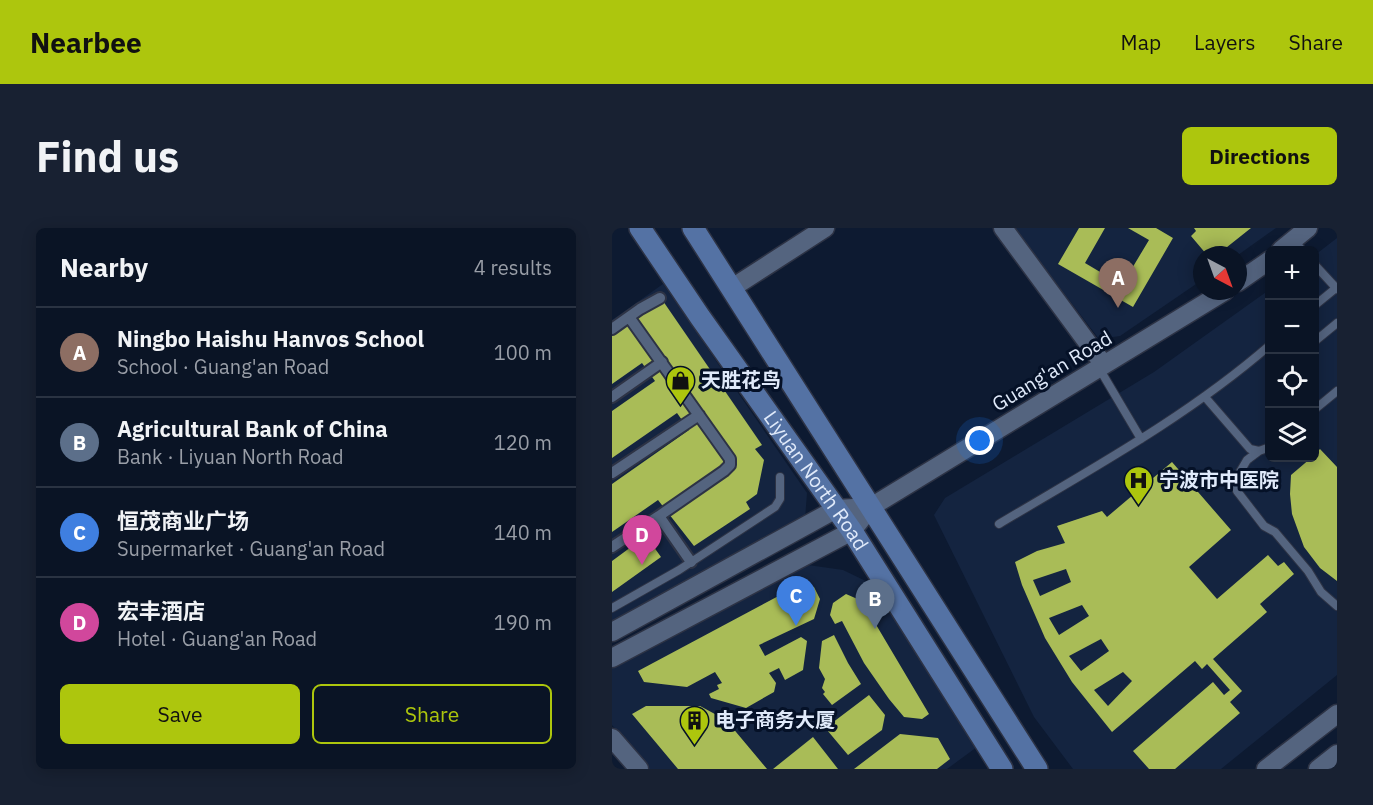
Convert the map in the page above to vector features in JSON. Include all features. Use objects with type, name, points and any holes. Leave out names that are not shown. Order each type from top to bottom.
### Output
[{"type":"main road","name":"Liyuan North Road","points":[[640,228],[852,531],[1002,769]]},
{"type":"main road","name":"Liyuan North Road","points":[[693,228],[1037,769]]},
{"type":"street","points":[[732,288],[825,228]]},
{"type":"street","points":[[1003,228],[1102,367]]},
{"type":"street","points":[[1293,246],[1308,228]]},
{"type":"street","points":[[1247,276],[1265,263]]},
{"type":"street","points":[[612,329],[660,298]]},
{"type":"street","name":"Guang'an Road","points":[[612,658],[852,531],[871,507],[1210,300]]},
{"type":"street","points":[[612,547],[730,465],[730,459],[629,317]]},
{"type":"street","points":[[612,397],[662,362]]},
{"type":"street","points":[[612,473],[699,415]]},
{"type":"street","name":"Guang'an Road","points":[[612,632],[837,509],[871,507]]},
{"type":"street","points":[[659,516],[691,562]]},
{"type":"street","points":[[1266,769],[1337,714]]},
{"type":"street","points":[[612,738],[639,769]]},
{"type":"street","points":[[1318,769],[1337,754]]},
{"type":"lane","points":[[1319,269],[1336,288],[1319,302]]},
{"type":"lane","points":[[1319,338],[1337,323]]},
{"type":"lane","points":[[999,524],[1141,439],[1205,397],[1265,348]]},
{"type":"lane","points":[[1102,367],[1141,439]]},
{"type":"lane","points":[[1316,408],[1337,391]]},
{"type":"lane","points":[[1205,397],[1250,449],[1259,451]]},
{"type":"lane","points":[[1265,449],[1247,460],[1237,477],[1237,491],[1264,526],[1275,532],[1308,571],[1321,592],[1337,606]]},
{"type":"lane","points":[[612,609],[691,562],[774,507],[780,500],[780,477]]},
{"type":"shaded area","points":[[1014,228],[1276,228],[1247,249],[1247,246],[1193,246],[1193,286],[1120,336],[1099,339]]},
{"type":"shaded area","name":"宁波市中医院","points":[[1337,238],[1337,675],[1221,769],[1073,769],[1034,717],[934,515],[945,498],[1154,372],[1265,293],[1265,462],[1319,462],[1319,252]]},
{"type":"shaded area","name":"天胜花鸟","points":[[663,284],[807,493],[805,519],[612,623],[612,320]]},
{"type":"shaded area","points":[[808,565],[843,570],[874,585],[981,744],[947,769],[649,769],[612,725],[612,667]]},
{"type":"building","points":[[1079,228],[1105,228],[1085,263],[1122,285],[1149,240],[1128,228],[1156,228],[1173,238],[1133,307],[1058,264]]},
{"type":"building","points":[[1194,228],[1251,228],[1228,246],[1199,246],[1191,236],[1196,231]]},
{"type":"building","points":[[663,301],[762,445],[755,449],[764,460],[757,494],[746,502],[750,509],[694,546],[658,500],[612,532],[612,484],[689,430],[677,413],[612,458],[612,411],[655,381],[642,363],[612,384],[612,336]]},
{"type":"building","points":[[1319,450],[1337,467],[1337,581],[1320,568],[1304,547],[1292,514],[1291,475],[1306,462],[1319,462]]},
{"type":"building","points":[[1172,462],[1231,530],[1189,567],[1217,599],[1268,555],[1278,566],[1284,562],[1294,574],[1260,604],[1267,612],[1213,659],[1242,691],[1230,702],[1240,713],[1175,769],[1149,769],[1133,751],[1213,682],[1224,695],[1230,690],[1207,664],[1202,669],[1195,661],[1112,732],[1072,682],[1045,638],[1022,585],[1015,562],[1037,551],[1065,543],[1057,526],[1102,511],[1107,517]],"holes":[[[1066,569],[1071,582],[1040,596],[1033,580]],[[1082,605],[1089,616],[1059,635],[1049,618]],[[1101,639],[1109,651],[1081,671],[1069,656]],[[1123,672],[1132,681],[1108,706],[1094,690]]]},
{"type":"building","points":[[646,536],[661,557],[612,592],[612,561]]},
{"type":"building","points":[[803,583],[814,587],[820,599],[814,619],[759,645],[765,656],[801,637],[807,641],[803,670],[785,680],[779,668],[769,673],[776,683],[774,692],[746,708],[711,698],[709,694],[719,689],[717,685],[722,683],[715,672],[687,687],[644,682],[638,671]]},
{"type":"building","points":[[846,594],[862,601],[929,714],[922,719],[904,717],[864,663],[842,621],[835,624],[830,615],[833,603]]},
{"type":"building","points":[[834,635],[861,684],[832,705],[823,694],[825,679],[819,668],[822,641]]},
{"type":"building","points":[[869,695],[885,715],[882,730],[848,755],[827,730],[828,726]]},
{"type":"building","name":"电子商务大厦","points":[[646,706],[700,706],[726,720],[767,769],[678,769],[632,714]]},
{"type":"building","points":[[900,734],[938,738],[950,759],[937,769],[854,769]]},
{"type":"building","points":[[813,737],[838,769],[773,769]]},
{"type":"place","name":"Ningbo Haishu Hanvos School","points":[[1118,308]]},
{"type":"place","name":"天胜花鸟","points":[[680,406]]},
{"type":"place","name":"宁波市中医院","points":[[1138,506]]},
{"type":"place","name":"宏丰酒店","points":[[642,565]]},
{"type":"place","name":"恒茂商业广场","points":[[796,626]]},
{"type":"place","name":"Agricultural Bank of China","points":[[875,629]]},
{"type":"place","name":"电子商务大厦","points":[[694,746]]}]
